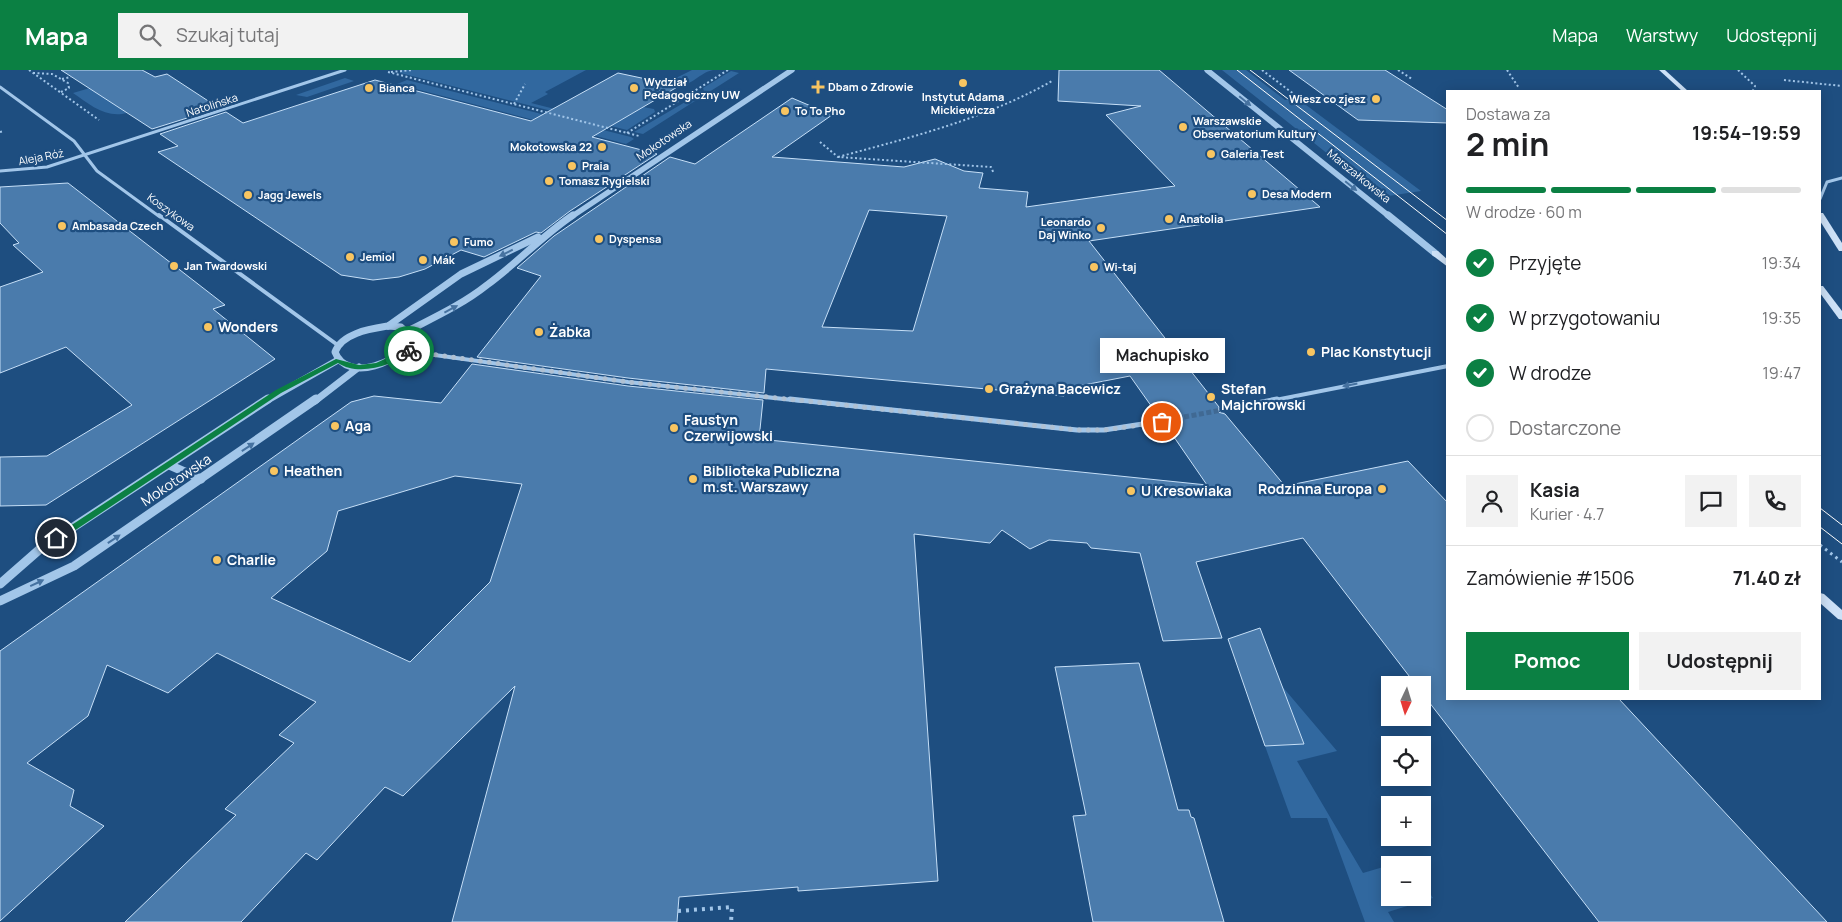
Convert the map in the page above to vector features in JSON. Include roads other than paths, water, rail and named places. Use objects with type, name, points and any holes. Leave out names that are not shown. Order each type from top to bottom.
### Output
[{"type":"main road","points":[[1662,70],[1681,90]]},
{"type":"main road","points":[[1821,217],[1842,249]]},
{"type":"main road","points":[[1435,253],[1446,253]]},
{"type":"main road","name":"Marszałkowska","points":[[1435,253],[1446,263]]},
{"type":"main road","points":[[1821,289],[1842,317]]},
{"type":"main road","points":[[1821,598],[1842,616]]},
{"type":"street","name":"Natolińska","points":[[85,155],[345,70]]},
{"type":"street","name":"Mokotowska","points":[[408,331],[458,305],[488,285],[550,232],[792,70]]},
{"type":"street","name":"Marszałkowska","points":[[1207,70],[1435,253]]},
{"type":"street","name":"Koszykowa","points":[[0,87],[74,141],[96,171],[339,346]]},
{"type":"street","name":"Aleja Róż","points":[[0,171],[40,168],[85,155]]},
{"type":"street","points":[[1821,197],[1827,182],[1842,178]]},
{"type":"street","name":"Mokotowska","points":[[388,326],[461,274],[550,232]]},
{"type":"street","points":[[388,326],[401,327],[408,331],[412,337],[411,343],[406,350],[394,359],[377,365],[359,367],[345,365],[338,360],[336,353],[339,346],[358,332],[388,326]]},
{"type":"street","points":[[406,350],[628,382],[1077,430],[1104,430],[1162,422]]},
{"type":"street","name":"Mokotowska","points":[[0,584],[40,549],[279,392],[338,360]]},
{"type":"street","points":[[1222,410],[1446,366]]},
{"type":"street","name":"Mokotowska","points":[[0,600],[74,566],[202,479],[359,367]]},
{"type":"street","points":[[169,465],[202,479]]},
{"type":"tunnel","points":[[1162,421],[1222,410]]},
{"type":"tram line","points":[[1237,70],[1446,233]]},
{"type":"tram line","points":[[1250,70],[1446,219]]},
{"type":"tram line","points":[[1821,509],[1842,525]]},
{"type":"tram line","points":[[1821,528],[1842,544]]},
{"type":"place","name":"Instytut Adama Mickiewicza","points":[[963,83]]},
{"type":"place","name":"Dbam o Zdrowie","points":[[818,87]]},
{"type":"place","name":"Bianca","points":[[369,88]]},
{"type":"place","name":"Wydział Pedagogiczny UW","points":[[634,88]]},
{"type":"place","name":"Wiesz co zjesz","points":[[1376,99]]},
{"type":"place","name":"To To Pho","points":[[785,111]]},
{"type":"place","name":"Warszawskie Obserwatorium Kultury","points":[[1183,127]]},
{"type":"place","name":"Mokotowska 22","points":[[602,147]]},
{"type":"place","name":"Galeria Test","points":[[1211,154]]},
{"type":"place","name":"Praia","points":[[572,166]]},
{"type":"place","name":"Tomasz Rygielski","points":[[549,181]]},
{"type":"place","name":"Desa Modern","points":[[1252,194]]},
{"type":"place","name":"Jagg Jewels","points":[[248,195]]},
{"type":"place","name":"Anatolia","points":[[1169,219]]},
{"type":"place","name":"Ambasada Czech","points":[[62,226]]},
{"type":"place","name":"Leonardo Daj Winko","points":[[1101,228]]},
{"type":"place","name":"Dyspensa","points":[[599,239]]},
{"type":"place","name":"Fumo","points":[[454,242]]},
{"type":"place","name":"Jemiol","points":[[350,257]]},
{"type":"place","name":"Mák","points":[[423,260]]},
{"type":"place","name":"Jan Twardowski","points":[[174,266]]},
{"type":"place","name":"Wi-taj","points":[[1094,267]]},
{"type":"place","name":"Wonders","points":[[208,327]]},
{"type":"place","name":"Żabka","points":[[539,332]]},
{"type":"place","name":"Plac Konstytucji","points":[[1311,352]]},
{"type":"place","name":"Grażyna Bacewicz","points":[[989,389]]},
{"type":"place","name":"Stefan Majchrowski","points":[[1211,397]]},
{"type":"place","name":"Machupisko","points":[[1162,422]]},
{"type":"place","name":"Aga","points":[[335,426]]},
{"type":"place","name":"Faustyn Czerwijowski","points":[[674,428]]},
{"type":"place","name":"Heathen","points":[[274,471]]},
{"type":"place","name":"Biblioteka Publiczna m.st. Warszawy","points":[[693,479]]},
{"type":"place","name":"Rodzinna Europa","points":[[1382,489]]},
{"type":"place","name":"U Kresowiaka","points":[[1131,491]]},
{"type":"place","name":"Charlie","points":[[217,560]]}]
